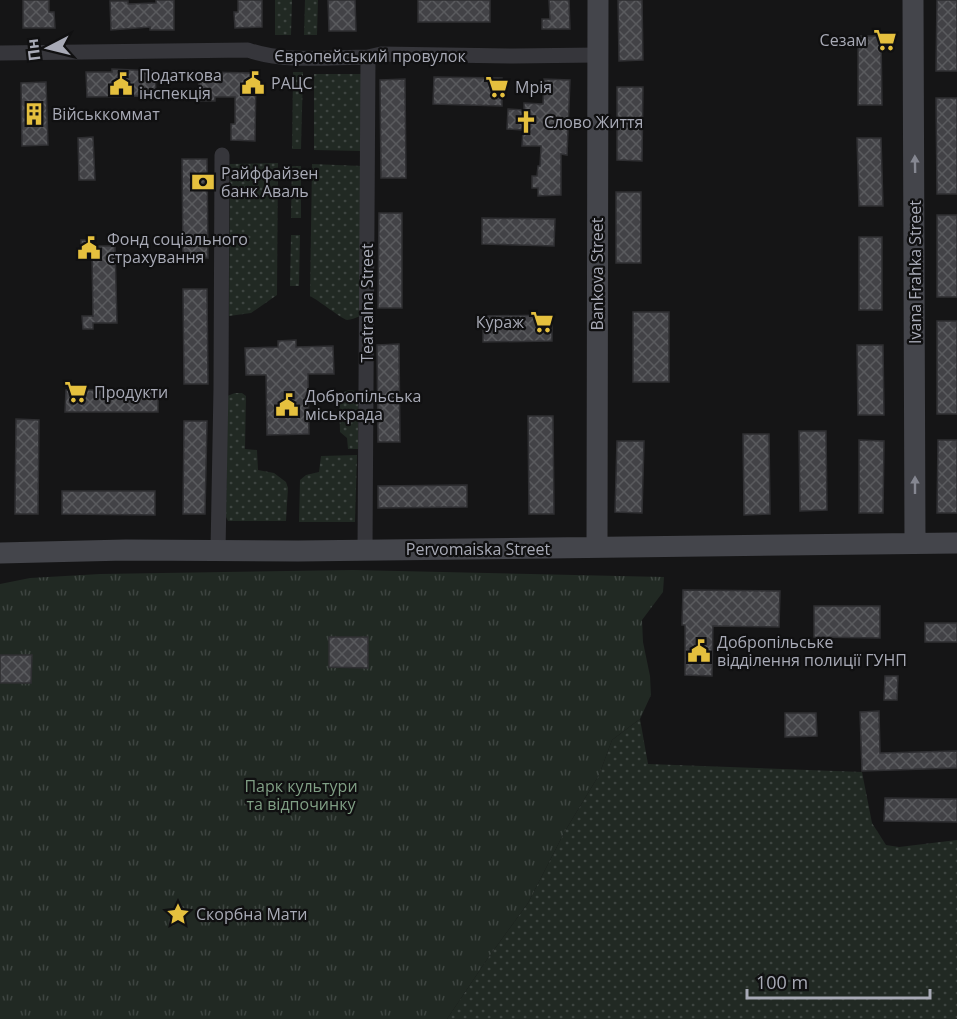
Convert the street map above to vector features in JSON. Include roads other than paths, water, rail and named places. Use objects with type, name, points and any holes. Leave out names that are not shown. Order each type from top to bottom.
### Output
[{"type":"street","name":"Bankova Street","points":[[597,547],[598,0]]},
{"type":"street","name":"Ivana Frahka Street","points":[[913,0],[915,543]]},
{"type":"street","name":"Європейський провулок","points":[[0,53],[248,50],[267,57],[368,57],[381,54],[598,55]]},
{"type":"street","name":"Teatralna Street","points":[[365,549],[368,57]]},
{"type":"street","points":[[218,551],[222,155]]},
{"type":"street","name":"Pervomaiska Street","points":[[0,553],[957,543]]},
{"type":"place","name":"Сезам","points":[[885,40]]},
{"type":"place","name":"РАЦС","points":[[253,83]]},
{"type":"place","name":"Податкова інспекція","points":[[121,84]]},
{"type":"place","name":"Мрія","points":[[497,87]]},
{"type":"place","name":"Військкоммат","points":[[34,114]]},
{"type":"place","name":"Слово Життя","points":[[526,122]]},
{"type":"place","name":"Райффайзен банк Аваль","points":[[203,182]]},
{"type":"place","name":"Фонд соціального страхування","points":[[89,248]]},
{"type":"place","name":"Кураж","points":[[542,322]]},
{"type":"place","name":"Продукти","points":[[76,392]]},
{"type":"place","name":"Добропільська міськрада","points":[[287,405]]},
{"type":"place","name":"Добропільське відділення полиції ГУНП","points":[[699,651]]},
{"type":"place","name":"Скорбна Мати","points":[[178,914]]},
{"type":"park label","name":"Парк культури та відпочинку","points":[[301,795]]}]
